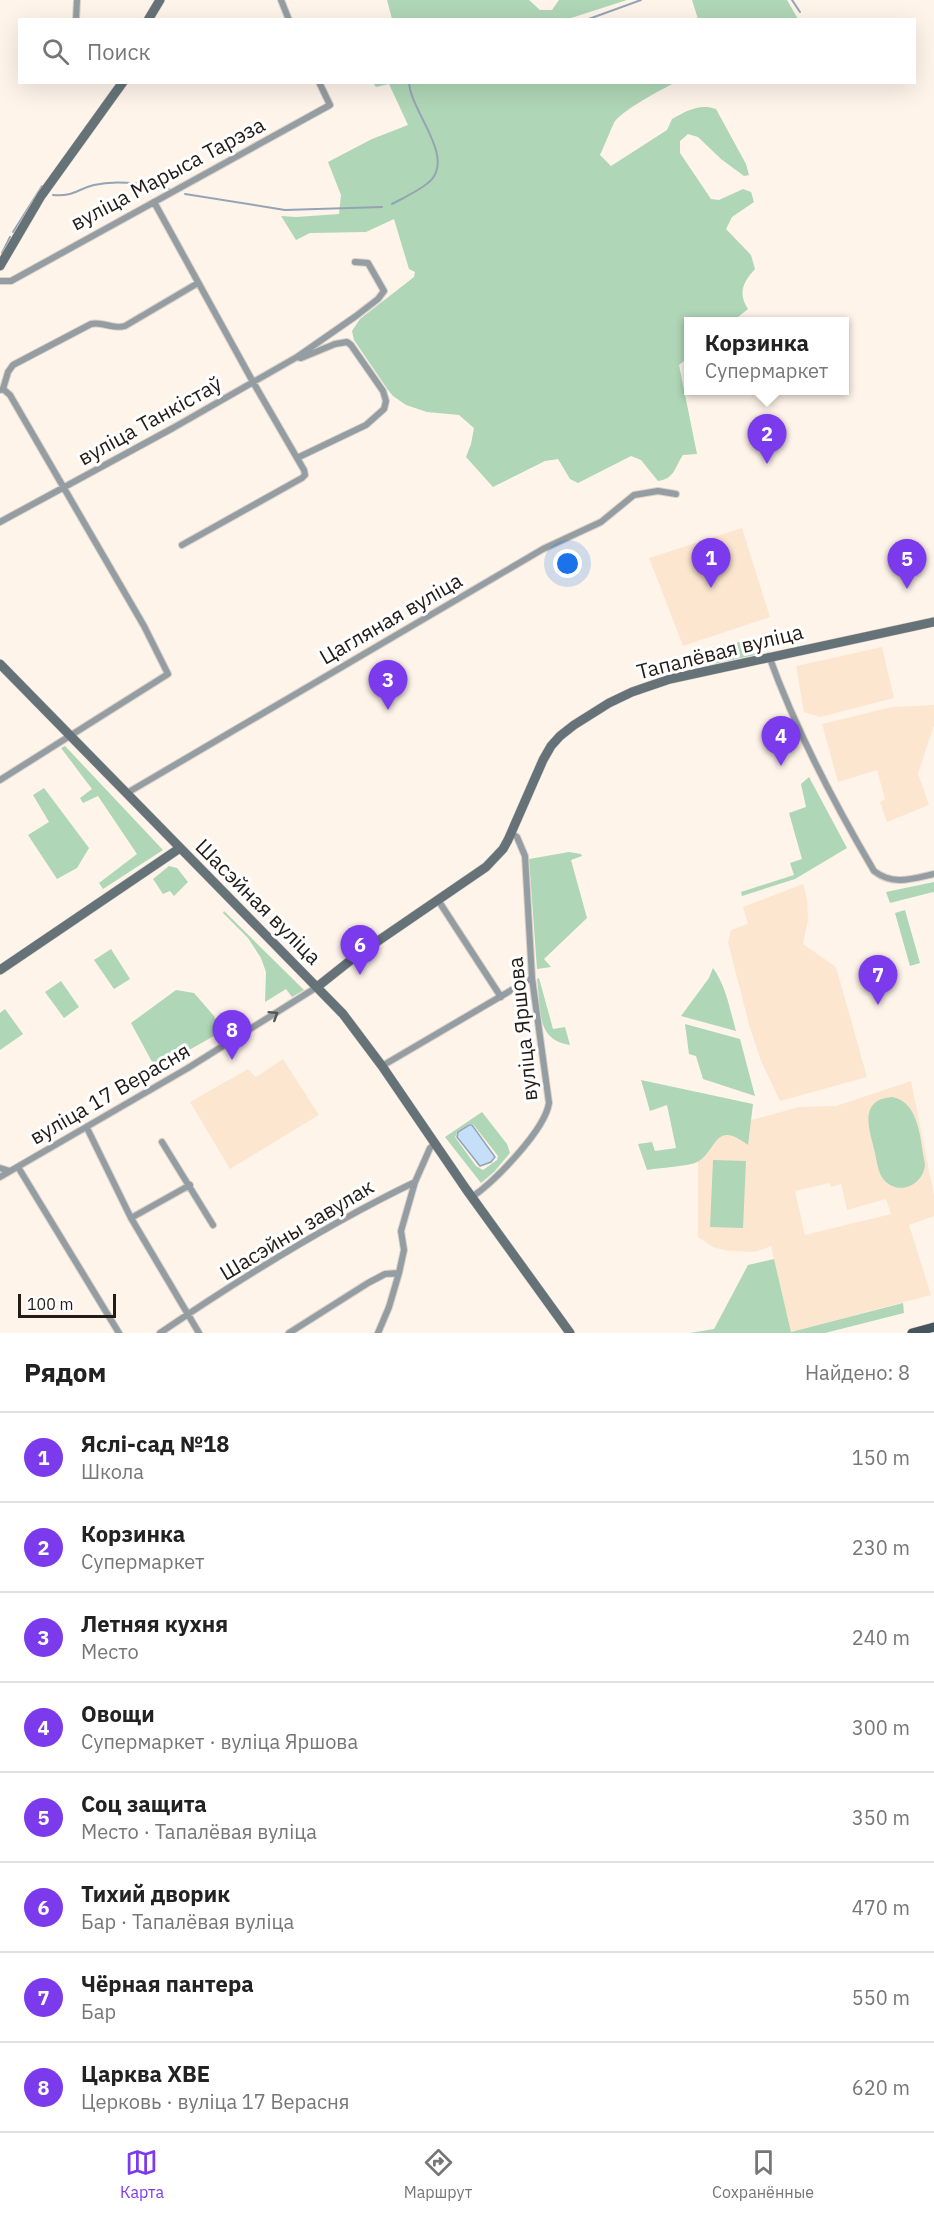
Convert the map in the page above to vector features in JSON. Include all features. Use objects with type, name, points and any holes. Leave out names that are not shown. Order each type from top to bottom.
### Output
[{"type":"main road","points":[[149,18],[160,0]]},
{"type":"main road","points":[[0,266],[41,196],[122,84]]},
{"type":"main road","name":"Тапалёвая вуліца","points":[[317,987],[356,956],[486,867],[503,849],[551,746],[574,725],[609,703],[652,685],[768,656],[934,622]]},
{"type":"main road","name":"Шасэйная вуліца","points":[[0,663],[317,987],[357,1032],[570,1333]]},
{"type":"main road","points":[[0,970],[180,848]]},
{"type":"main road","points":[[912,1333],[934,1327]]},
{"type":"street","points":[[76,18],[77,0]]},
{"type":"street","points":[[280,0],[289,18]]},
{"type":"street","name":"вуліца Марыса Тарэза","points":[[0,281],[11,281],[70,246],[330,105],[321,84]]},
{"type":"street","points":[[154,202],[253,382]]},
{"type":"street","name":"вуліца Танкістаў","points":[[0,522],[173,428],[297,357],[356,316],[384,291],[368,263],[355,262]]},
{"type":"street","points":[[2,390],[13,365],[96,322],[119,328],[125,326],[198,283]]},
{"type":"street","name":"вуліца Танкістаў","points":[[253,382],[297,458],[366,424],[384,409],[386,400],[383,391],[351,345],[346,342],[335,344],[301,358],[297,357]]},
{"type":"street","name":"вуліца Танкістаў","points":[[2,390],[10,395],[144,626],[168,674],[70,736]]},
{"type":"street","points":[[182,545],[302,478],[305,475],[304,470],[297,458]]},
{"type":"street","name":"Цагляная вуліца","points":[[127,793],[543,549],[601,522],[634,495],[658,491],[676,494]]},
{"type":"street","points":[[768,656],[816,765],[873,871],[882,878],[903,881],[934,874]]},
{"type":"street","points":[[0,780],[70,736]]},
{"type":"street","name":"вуліца Яршова","points":[[472,1197],[496,1176],[531,1138],[545,1118],[549,1103],[532,978],[525,856],[517,837],[511,832]]},
{"type":"street","points":[[438,900],[501,997]]},
{"type":"street","points":[[382,1066],[532,978]]},
{"type":"street","name":"вуліца 17 Верасня","points":[[0,1177],[87,1128],[317,987]]},
{"type":"street","points":[[87,1128],[131,1218],[199,1333]]},
{"type":"street","points":[[162,1142],[213,1225]]},
{"type":"street","points":[[378,1333],[399,1273],[404,1250],[401,1231],[415,1182],[427,1154],[435,1144]]},
{"type":"street","points":[[18,1167],[119,1333]]},
{"type":"street","points":[[0,1168],[10,1171]]},
{"type":"street","name":"Шасэйны завулак","points":[[160,1333],[330,1227],[415,1182]]},
{"type":"street","points":[[131,1218],[190,1185]]},
{"type":"street","points":[[290,1333],[376,1278],[385,1274],[399,1273]]},
{"type":"shaded area","points":[[742,528],[770,617],[683,646],[649,558]]},
{"type":"shaded area","points":[[882,647],[894,698],[820,717],[804,712],[796,666]]},
{"type":"shaded area","points":[[934,705],[934,725],[918,774],[929,805],[887,822],[880,802],[885,799],[877,770],[838,782],[822,724],[892,707]]},
{"type":"shaded area","points":[[803,884],[807,899],[808,920],[803,944],[836,967],[867,1077],[780,1101],[761,1061],[749,1025],[728,942],[731,930],[748,924],[743,907]]},
{"type":"shaded area","points":[[283,1059],[319,1115],[230,1169],[190,1102],[248,1069],[256,1077]]},
{"type":"shaded area","points":[[911,1081],[934,1195],[934,1216],[909,1225],[931,1295],[791,1332],[771,1246],[755,1252],[728,1251],[713,1247],[698,1237],[698,1154],[715,1130],[799,1107],[836,1106]],"holes":[[[829,1183],[831,1187],[841,1184],[847,1210],[886,1199],[891,1214],[805,1235],[795,1191]]]},
{"type":"green space","points":[[387,0],[529,0],[540,10],[552,10],[559,0],[627,0],[571,18],[392,18]]},
{"type":"green space","points":[[692,0],[787,0],[797,18],[698,18]]},
{"type":"green space","points":[[374,84],[389,84],[376,87]]},
{"type":"green space","points":[[389,84],[672,84],[635,105],[615,121],[600,155],[611,166],[667,130],[672,119],[677,116],[699,107],[716,109],[746,164],[749,175],[744,176],[721,159],[698,137],[688,134],[680,141],[680,153],[711,199],[719,200],[743,189],[751,192],[754,202],[732,217],[726,229],[751,255],[755,269],[742,292],[748,309],[738,317],[684,317],[684,361],[679,365],[697,454],[683,455],[668,478],[658,481],[641,460],[631,456],[578,483],[570,479],[558,459],[545,461],[493,487],[466,457],[474,428],[459,415],[427,412],[406,405],[388,390],[354,340],[352,331],[360,319],[414,277],[415,272],[409,269],[394,219],[366,232],[310,233],[296,240],[281,216],[339,214],[341,195],[328,162],[372,139],[408,125]]},
{"type":"green space","points":[[753,639],[760,641],[764,646],[761,652],[755,655],[709,665],[701,665],[697,662],[695,656],[699,651]]},
{"type":"green space","points":[[65,746],[163,850],[103,889],[99,883],[137,854],[98,796],[83,803],[80,798],[92,789],[61,748]]},
{"type":"green space","points":[[809,777],[847,848],[795,879],[742,896],[741,892],[794,875],[790,863],[802,859],[789,813],[806,807],[801,784]]},
{"type":"green space","points":[[44,788],[89,848],[77,868],[57,879],[28,835],[49,822],[33,795]]},
{"type":"green space","points":[[569,852],[582,856],[571,860],[587,918],[544,959],[551,967],[537,969],[529,859]]},
{"type":"green space","points":[[169,866],[177,868],[188,882],[174,896],[170,891],[163,894],[153,879]]},
{"type":"green space","points":[[934,882],[934,893],[890,903],[886,892]]},
{"type":"green space","points":[[905,910],[920,963],[910,966],[895,913]]},
{"type":"green space","points":[[224,911],[304,990],[292,997],[286,989],[265,1002],[266,972],[261,958],[248,938],[223,913]]},
{"type":"green space","points":[[111,949],[130,979],[114,989],[94,960]]},
{"type":"green space","points":[[713,968],[724,990],[736,1031],[681,1016],[709,978]]},
{"type":"green space","points":[[539,978],[553,1029],[565,1027],[570,1045],[559,1042],[545,1030],[540,1011],[537,979]]},
{"type":"green space","points":[[61,981],[79,1007],[64,1018],[45,992]]},
{"type":"green space","points":[[176,990],[194,993],[214,1016],[221,1032],[172,1058],[165,1067],[157,1071],[131,1023]]},
{"type":"green space","points":[[5,1009],[23,1034],[0,1050],[0,1013]]},
{"type":"green space","points":[[685,1024],[740,1039],[755,1096],[703,1079],[696,1056],[689,1054]]},
{"type":"green space","points":[[641,1080],[753,1104],[748,1145],[729,1135],[722,1136],[697,1162],[647,1170],[638,1144],[652,1142],[655,1151],[676,1148],[667,1105],[650,1111]]},
{"type":"green space","points":[[892,1097],[901,1100],[913,1114],[920,1134],[925,1164],[924,1171],[916,1182],[904,1188],[890,1185],[882,1177],[869,1126],[868,1118],[874,1104],[881,1099]]},
{"type":"green space","points":[[482,1112],[507,1144],[510,1153],[481,1183],[445,1137]],"holes":[[[473,1124],[498,1156],[497,1160],[483,1170],[476,1166],[455,1137],[458,1131]]]},
{"type":"green space","points":[[713,1160],[746,1161],[743,1228],[710,1227]]},
{"type":"green space","points":[[774,1259],[791,1332],[903,1303],[904,1313],[825,1333],[690,1333],[714,1329],[748,1265]]},
{"type":"water","points":[[472,1125],[495,1157],[491,1162],[480,1166],[457,1137],[458,1132]]},
{"type":"waterway","points":[[592,18],[641,0]]},
{"type":"waterway","points":[[792,0],[800,12]]},
{"type":"waterway","points":[[392,204],[424,186],[432,179],[437,169],[434,145],[411,93],[409,84]]},
{"type":"waterway","points":[[53,195],[71,194],[103,183],[132,183],[169,189]]},
{"type":"waterway","points":[[13,232],[42,186]]},
{"type":"waterway","points":[[185,194],[285,210],[382,207]]},
{"type":"waterway","points":[[2,253],[10,237]]},
{"type":"place","name":"Корзинка","points":[[767,464]]},
{"type":"place","name":"Яслі-сад №18","points":[[711,588]]},
{"type":"place","name":"Соц защита","points":[[907,589]]},
{"type":"place","name":"Летняя кухня","points":[[388,710]]},
{"type":"place","name":"Овощи","points":[[781,766]]},
{"type":"place","name":"Тихий дворик","points":[[360,975]]},
{"type":"place","name":"Чёрная пантера","points":[[878,1005]]},
{"type":"place","name":"Царква ХВЕ","points":[[232,1060]]}]
